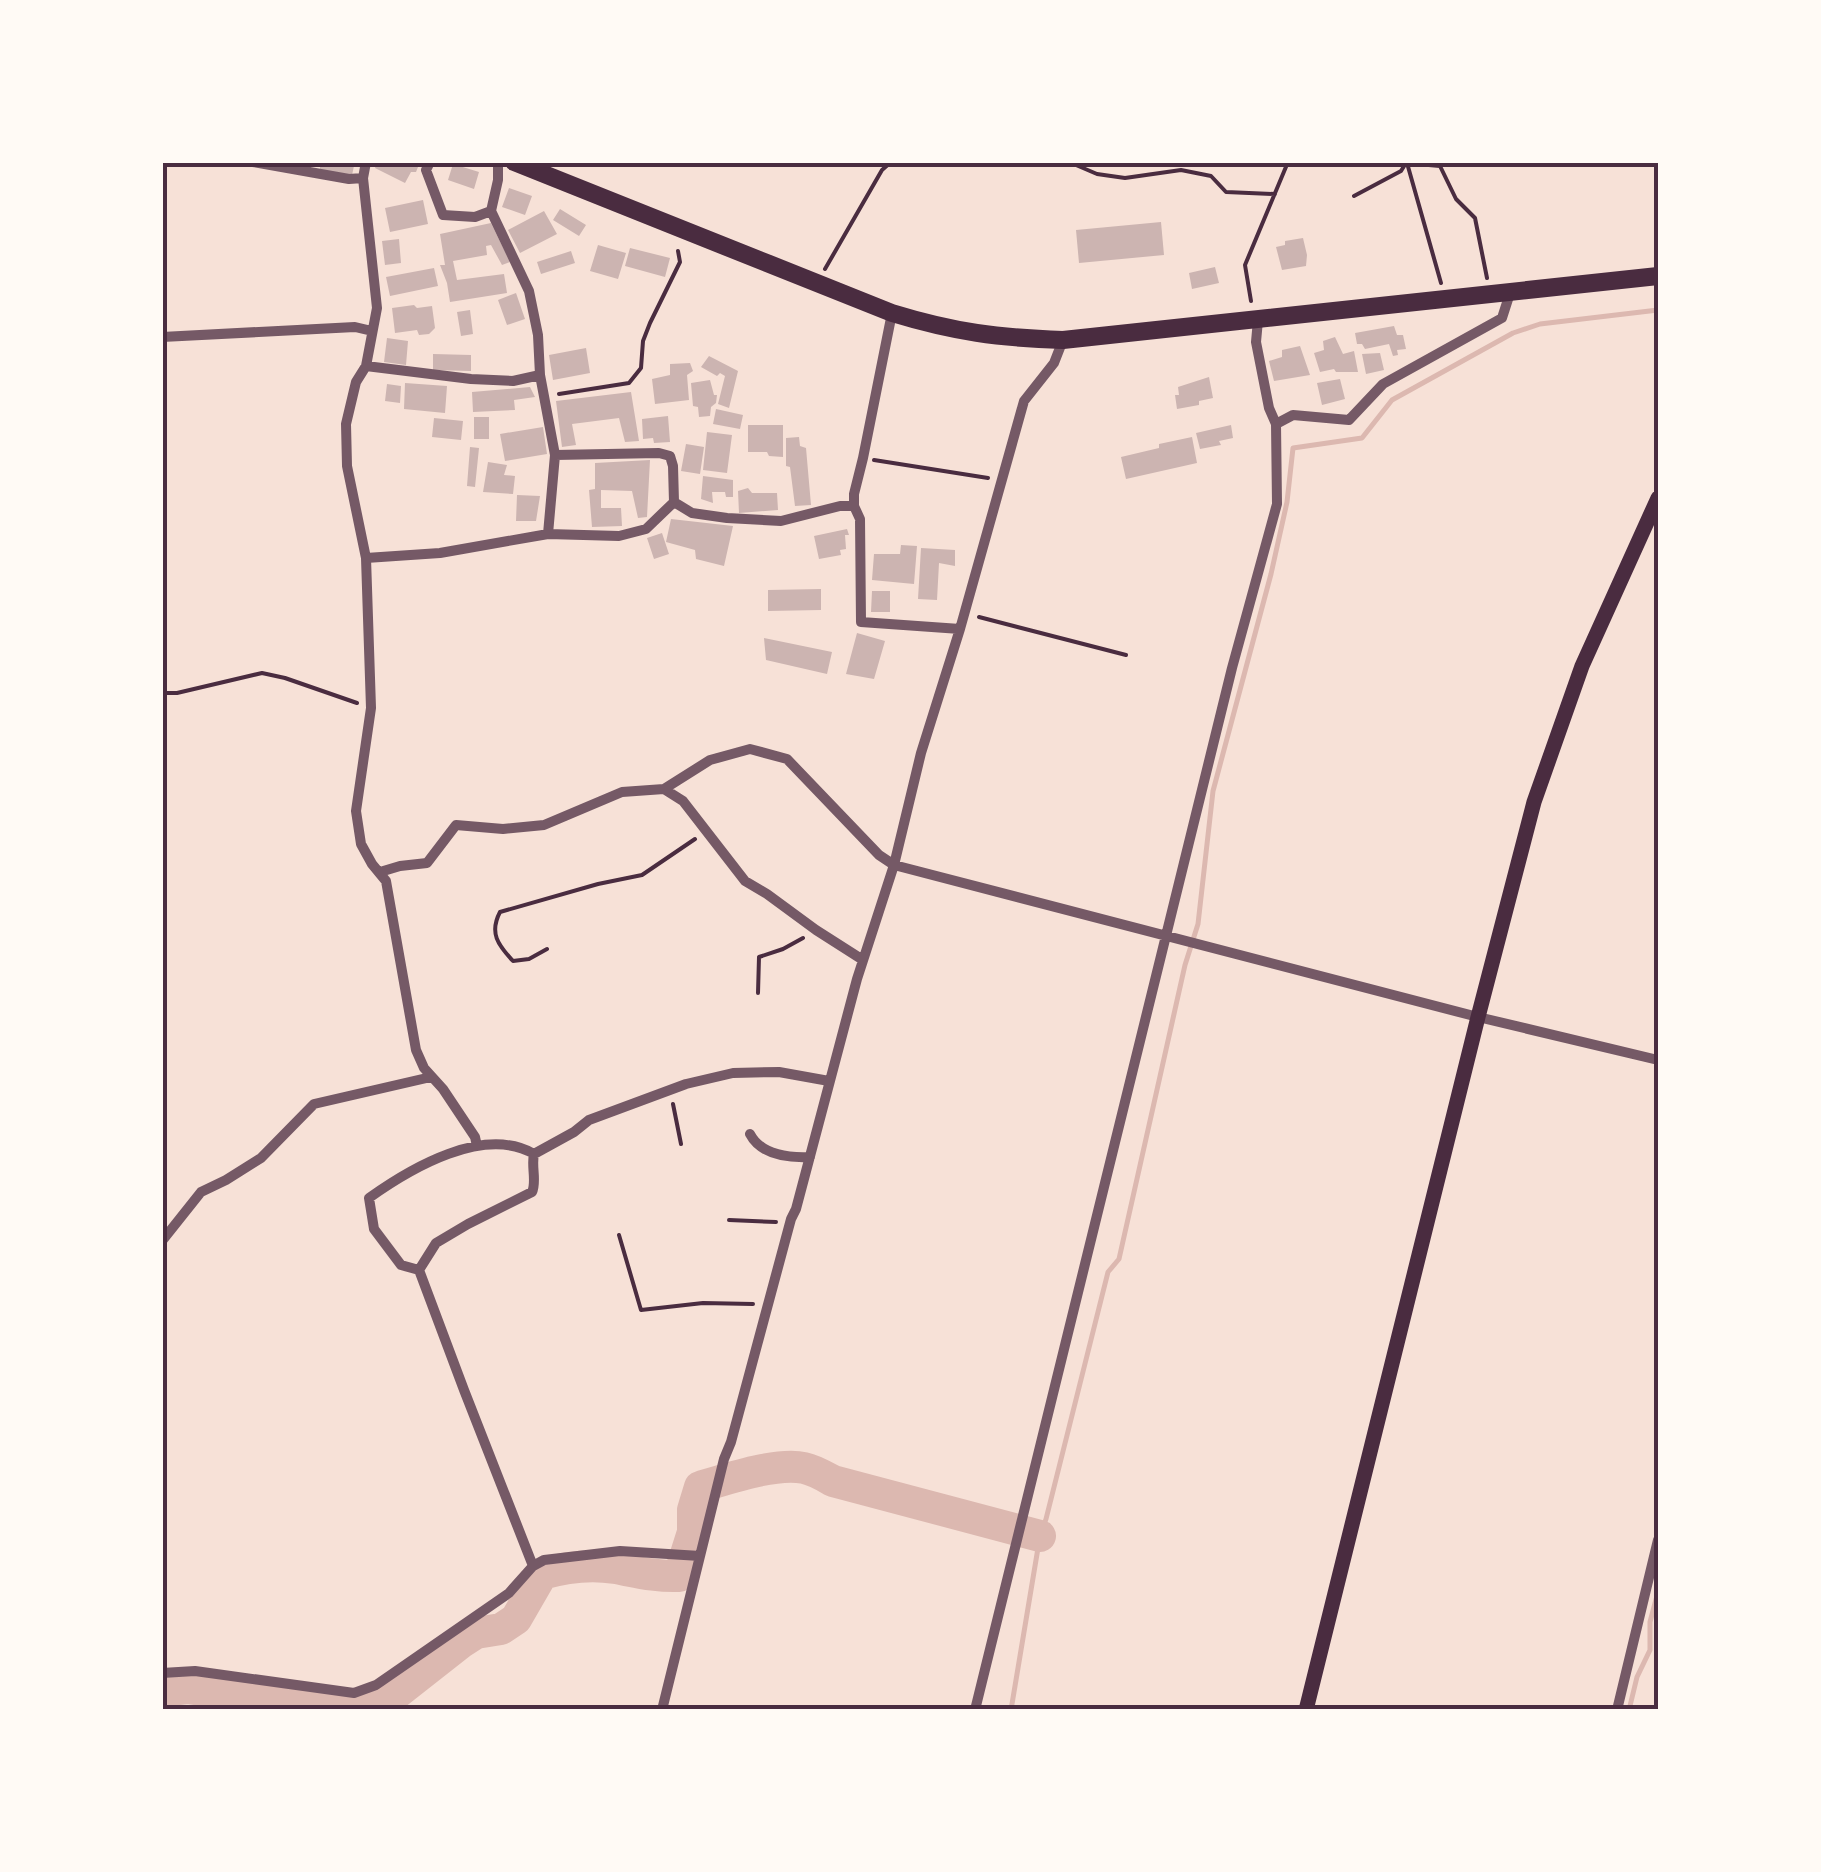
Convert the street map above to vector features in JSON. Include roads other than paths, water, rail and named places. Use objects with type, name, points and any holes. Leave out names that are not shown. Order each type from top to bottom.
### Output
[{"type":"main road","points":[[514,162],[892,313],[940,328],[1004,338],[1064,340],[1658,276]]},
{"type":"main road","points":[[1306,1710],[1534,802],[1582,666],[1658,498]]},
{"type":"street","points":[[253,162],[363,178]]},
{"type":"street","points":[[366,162],[363,178],[377,308],[366,366],[356,382],[346,424],[347,466],[366,558],[371,708],[356,811],[361,844],[386,881],[416,1050],[424,1068],[475,1137],[477,1146]]},
{"type":"street","points":[[430,162],[426,170],[442,215],[475,217],[490,211]]},
{"type":"street","points":[[498,162],[490,211],[529,291],[555,455],[548,534]]},
{"type":"street","points":[[1276,424],[1293,416],[1349,420],[1383,384],[1502,318],[1511,290]]},
{"type":"street","points":[[892,313],[854,494],[860,520],[861,622],[960,629]]},
{"type":"street","points":[[975,1710],[1276,504],[1276,424],[1269,408],[1256,342],[1258,320]]},
{"type":"street","points":[[162,338],[356,326],[372,331]]},
{"type":"street","points":[[662,1710],[724,1459],[828,1081],[894,865],[921,753],[1024,401],[1054,363],[1064,340]]},
{"type":"street","points":[[366,366],[471,379],[512,381],[540,375]]},
{"type":"street","points":[[366,558],[440,553],[548,534],[619,536],[646,529],[674,502],[670,456],[555,455]]},
{"type":"street","points":[[674,502],[692,513],[781,521],[854,506]]},
{"type":"street","points":[[380,872],[428,863],[456,825],[504,829],[544,825],[622,792],[664,790],[710,760],[750,750],[766,752],[787,759],[879,856],[894,865],[1658,1060]]},
{"type":"street","points":[[664,790],[683,801],[745,882],[863,960]]},
{"type":"street","points":[[534,1154],[590,1120],[686,1084],[734,1074],[779,1072],[828,1081]]},
{"type":"street","points":[[162,1242],[201,1192],[261,1158],[314,1104],[431,1076]]},
{"type":"street","points":[[750,1134],[756,1146],[767,1151],[794,1158],[810,1157]]},
{"type":"street","points":[[420,1270],[401,1265],[374,1228],[369,1198],[450,1152],[477,1146],[520,1146],[534,1154]]},
{"type":"street","points":[[534,1154],[532,1192],[436,1242],[420,1270],[534,1566]]},
{"type":"street","points":[[1617,1710],[1658,1540]]},
{"type":"street","points":[[162,1674],[195,1671],[354,1693],[376,1685],[509,1592],[544,1560],[620,1550],[700,1556]]},
{"type":"waterway","points":[[1011,1710],[1040,1536],[1108,1272],[1119,1259],[1185,965],[1198,924],[1213,791],[1271,574],[1287,502],[1293,448],[1362,438],[1392,400],[1513,333],[1540,324],[1658,310]]},
{"type":"waterway","points":[[343,1710],[372,1706],[392,1697],[476,1633],[501,1629],[516,1619],[542,1574],[596,1566],[679,1576],[693,1532],[693,1510],[700,1487],[752,1472],[804,1468],[833,1481],[1040,1536]]},
{"type":"waterway","points":[[1629,1710],[1637,1677],[1650,1650],[1650,1622],[1658,1592]]},
{"type":"waterway","points":[[162,1691],[187,1688],[301,1699],[332,1710]]}]
